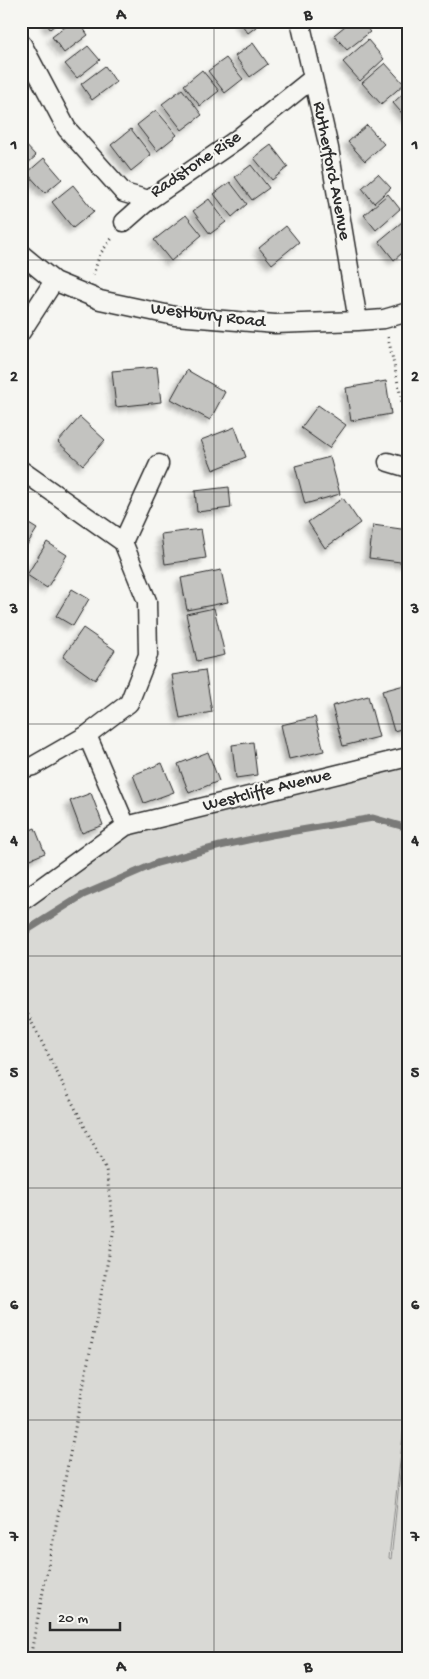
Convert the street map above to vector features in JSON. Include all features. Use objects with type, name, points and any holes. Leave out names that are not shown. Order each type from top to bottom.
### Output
[{"type":"street","name":"Rutherford Avenue","points":[[300,21],[329,148],[358,321]]},
{"type":"street","name":"Radstone Rise","points":[[22,44],[67,129],[124,193],[149,200],[236,140],[312,78]]},
{"type":"street","points":[[124,222],[149,200]]},
{"type":"street","name":"Westbury Road","points":[[21,254],[54,281],[100,300],[175,316],[275,324],[384,319],[408,312]]},
{"type":"street","points":[[21,332],[54,281]]},
{"type":"street","points":[[388,462],[408,468]]},
{"type":"street","points":[[123,542],[159,464]]},
{"type":"street","points":[[21,470],[123,542],[148,601],[148,655],[129,703],[87,735],[33,766],[21,769]]},
{"type":"street","points":[[87,735],[126,826]]},
{"type":"street","name":"Westcliffe Avenue","points":[[21,902],[126,826],[408,757]]},
{"type":"path","points":[[86,294],[100,254],[124,222]]},
{"type":"path","points":[[384,319],[408,430]]},
{"type":"path","points":[[21,1001],[106,1169],[114,1229],[30,1658]]},
{"type":"shaded area","points":[[408,757],[408,1391],[389,1558],[391,1559],[408,1399],[408,1658],[21,1658],[21,901],[126,826]]},
{"type":"building","points":[[45,21],[60,21],[50,29]]},
{"type":"building","points":[[73,21],[78,21],[88,35],[64,53],[52,37]]},
{"type":"building","points":[[239,21],[257,21],[260,24],[248,33]]},
{"type":"building","points":[[351,21],[361,21],[370,32],[347,50],[334,35]]},
{"type":"building","points":[[368,40],[384,59],[360,81],[343,62]]},
{"type":"building","points":[[253,43],[268,64],[250,77],[235,56]]},
{"type":"building","points":[[88,46],[100,60],[77,78],[65,64]]},
{"type":"building","points":[[226,58],[243,79],[225,93],[208,71]]},
{"type":"building","points":[[385,63],[404,84],[381,104],[362,83]]},
{"type":"building","points":[[105,66],[116,82],[92,100],[81,84]]},
{"type":"building","points":[[202,70],[219,91],[200,106],[184,85]]},
{"type":"building","points":[[182,89],[202,115],[182,130],[162,104]]},
{"type":"building","points":[[408,89],[408,118],[407,119],[393,103]]},
{"type":"building","points":[[156,110],[177,135],[157,151],[137,125]]},
{"type":"building","points":[[367,125],[384,144],[365,161],[348,142]]},
{"type":"building","points":[[131,129],[151,155],[131,171],[111,145]]},
{"type":"building","points":[[21,142],[36,156],[21,169]]},
{"type":"building","points":[[271,145],[288,167],[272,180],[254,158]]},
{"type":"building","points":[[44,158],[62,179],[45,193],[27,173]]},
{"type":"building","points":[[251,165],[269,188],[252,200],[235,177]]},
{"type":"building","points":[[378,174],[391,188],[374,203],[362,188]]},
{"type":"building","points":[[230,182],[247,204],[232,217],[214,194]]},
{"type":"building","points":[[73,185],[94,211],[73,228],[52,202]]},
{"type":"building","points":[[388,194],[400,209],[376,230],[364,215]]},
{"type":"building","points":[[209,199],[226,222],[210,234],[193,211]]},
{"type":"building","points":[[186,215],[202,235],[171,261],[154,240]]},
{"type":"building","points":[[408,217],[408,248],[394,260],[379,241]]},
{"type":"building","points":[[286,226],[299,242],[272,264],[259,248]]},
{"type":"building","points":[[157,367],[161,402],[116,407],[112,371]]},
{"type":"building","points":[[187,370],[225,392],[210,420],[171,399]]},
{"type":"building","points":[[386,381],[391,414],[351,421],[346,388]]},
{"type":"building","points":[[318,405],[346,425],[329,448],[301,428]]},
{"type":"building","points":[[80,417],[105,440],[83,465],[58,442]]},
{"type":"building","points":[[235,427],[246,457],[213,470],[201,440]]},
{"type":"building","points":[[330,457],[340,494],[305,504],[295,466]]},
{"type":"building","points":[[229,487],[231,508],[197,512],[195,491]]},
{"type":"building","points":[[343,498],[360,523],[325,548],[308,522]]},
{"type":"building","points":[[21,519],[37,529],[21,554]]},
{"type":"building","points":[[373,525],[408,530],[408,563],[369,558]]},
{"type":"building","points":[[201,529],[206,558],[165,564],[161,534]]},
{"type":"building","points":[[47,542],[67,555],[47,588],[27,575]]},
{"type":"building","points":[[221,570],[228,602],[187,610],[181,578]]},
{"type":"building","points":[[72,589],[89,599],[73,626],[56,616]]},
{"type":"building","points":[[214,608],[225,655],[197,661],[186,614]]},
{"type":"building","points":[[83,628],[115,650],[95,680],[63,657]]},
{"type":"building","points":[[205,670],[212,712],[180,718],[172,675]]},
{"type":"building","points":[[408,684],[408,727],[394,731],[382,691]]},
{"type":"building","points":[[368,696],[379,737],[343,746],[332,706]]},
{"type":"building","points":[[315,717],[324,751],[289,759],[281,725]]},
{"type":"building","points":[[253,742],[257,775],[236,778],[232,745]]},
{"type":"building","points":[[208,752],[219,781],[189,793],[178,764]]},
{"type":"building","points":[[162,763],[174,792],[144,803],[133,775]]},
{"type":"building","points":[[91,793],[103,825],[82,833],[70,801]]},
{"type":"building","points":[[35,828],[45,853],[21,863],[21,834]]},
{"type":"waterway","points":[[21,934],[83,895],[157,863],[271,835],[373,818],[408,828]]}]
